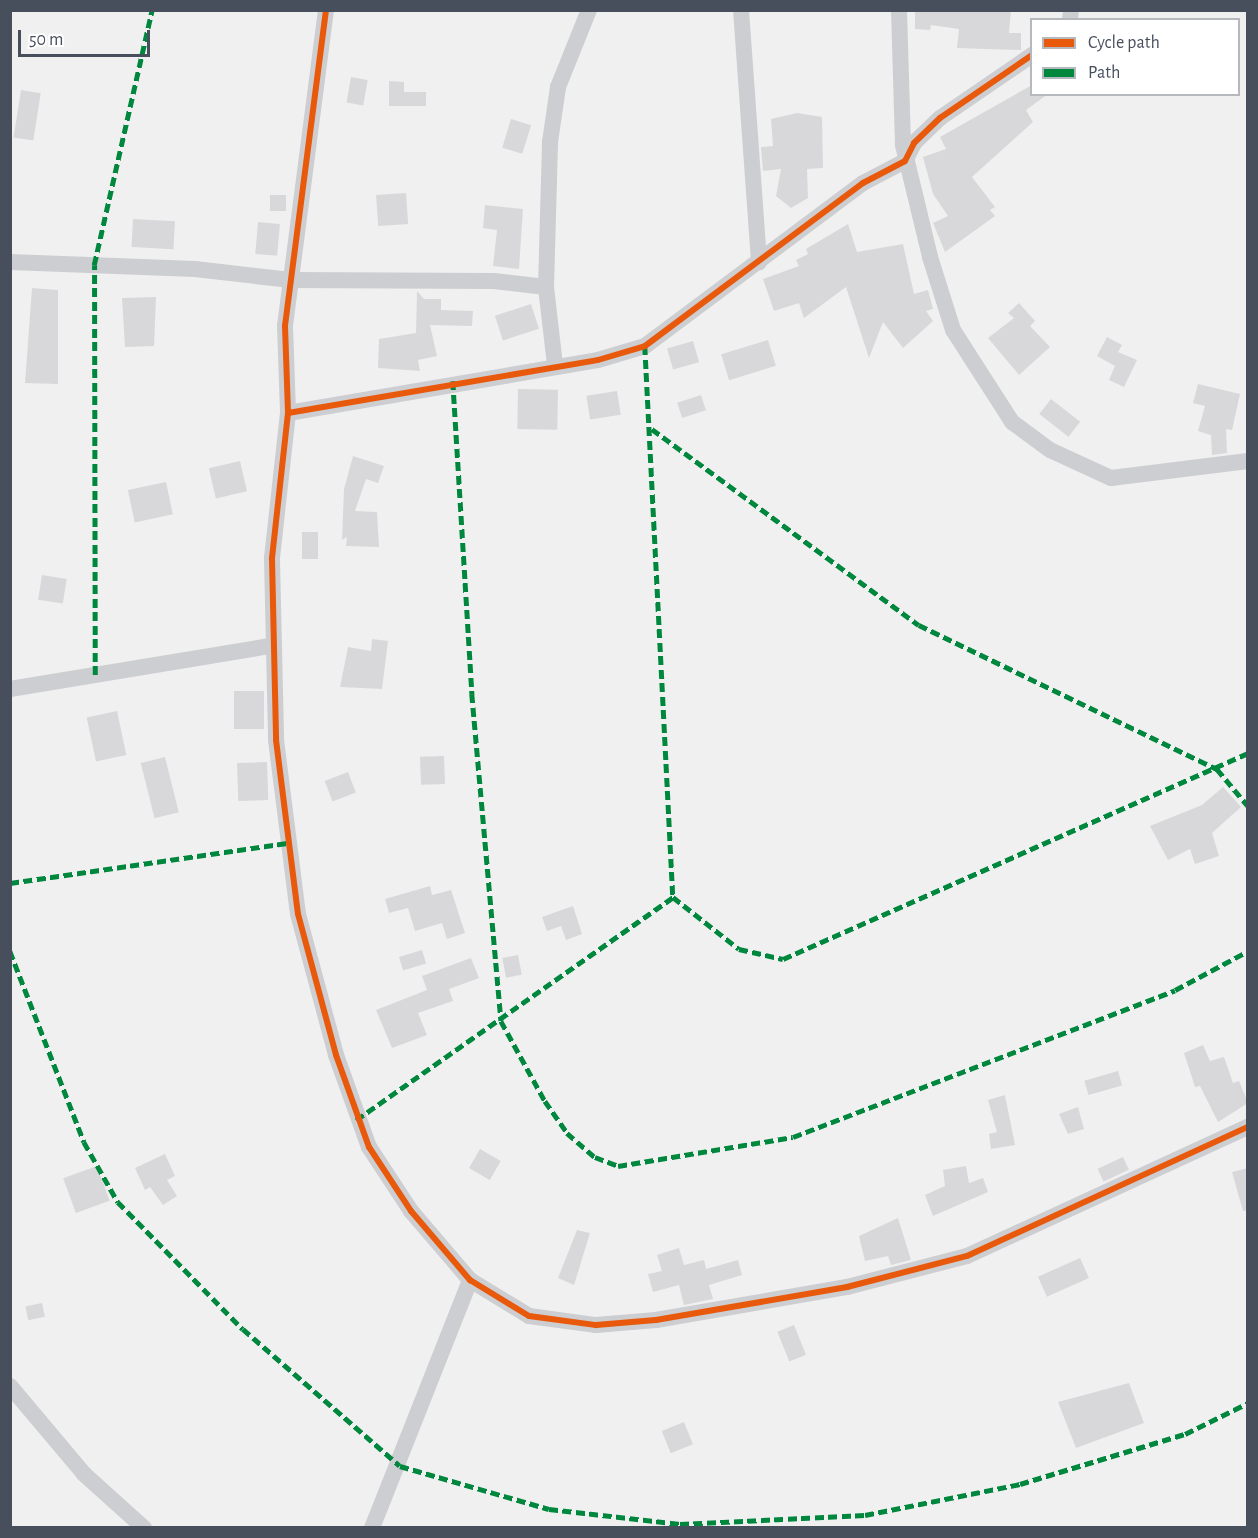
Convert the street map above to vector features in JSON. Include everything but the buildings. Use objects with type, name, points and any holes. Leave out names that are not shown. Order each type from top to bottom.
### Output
[{"type":"street","points":[[326,10],[285,326],[288,413],[272,559],[271,646],[276,740],[298,914],[356,1120],[411,1211],[470,1280],[529,1317],[596,1325],[713,1311],[847,1287],[967,1256],[1248,1127]]},
{"type":"street","points":[[555,365],[546,287],[546,208],[558,87],[589,10]]},
{"type":"street","points":[[741,10],[759,262]]},
{"type":"street","points":[[899,10],[905,161],[953,330],[1012,422],[1050,450],[1111,478],[1248,461]]},
{"type":"street","points":[[288,413],[555,365],[645,346],[863,183],[905,161],[914,143],[940,118],[1030,56]]},
{"type":"street","points":[[10,262],[195,269],[290,280],[494,281],[546,287]]},
{"type":"street","points":[[10,689],[271,646]]},
{"type":"street","points":[[372,1527],[470,1280]]},
{"type":"street","points":[[10,1386],[84,1474],[144,1527]]},
{"type":"marked path","points":[[95,675],[94,265],[152,10]]},
{"type":"marked path","points":[[645,346],[673,897],[739,949],[783,959],[1248,753]]},
{"type":"marked path","points":[[453,381],[472,694],[501,1021],[545,1101],[567,1133],[595,1157],[618,1166],[793,1137],[1175,990],[1248,951]]},
{"type":"marked path","points":[[652,429],[919,625],[1217,769],[1248,806]]},
{"type":"marked path","points":[[10,883],[287,843]]},
{"type":"marked path","points":[[356,1120],[673,897]]},
{"type":"marked path","points":[[10,951],[84,1142],[118,1202],[243,1329],[400,1466],[549,1509],[680,1524],[865,1515],[1020,1484],[1185,1434],[1248,1403]]},
{"type":"cycle path","points":[[326,10],[285,326],[288,413],[272,559],[276,740],[298,914],[336,1055],[369,1147],[411,1211],[470,1280],[529,1316],[596,1325],[656,1320],[847,1287],[967,1256],[1248,1127]]},
{"type":"cycle path","points":[[288,413],[598,360],[645,346],[863,183],[905,161],[914,143],[940,118],[1030,56]]}]
